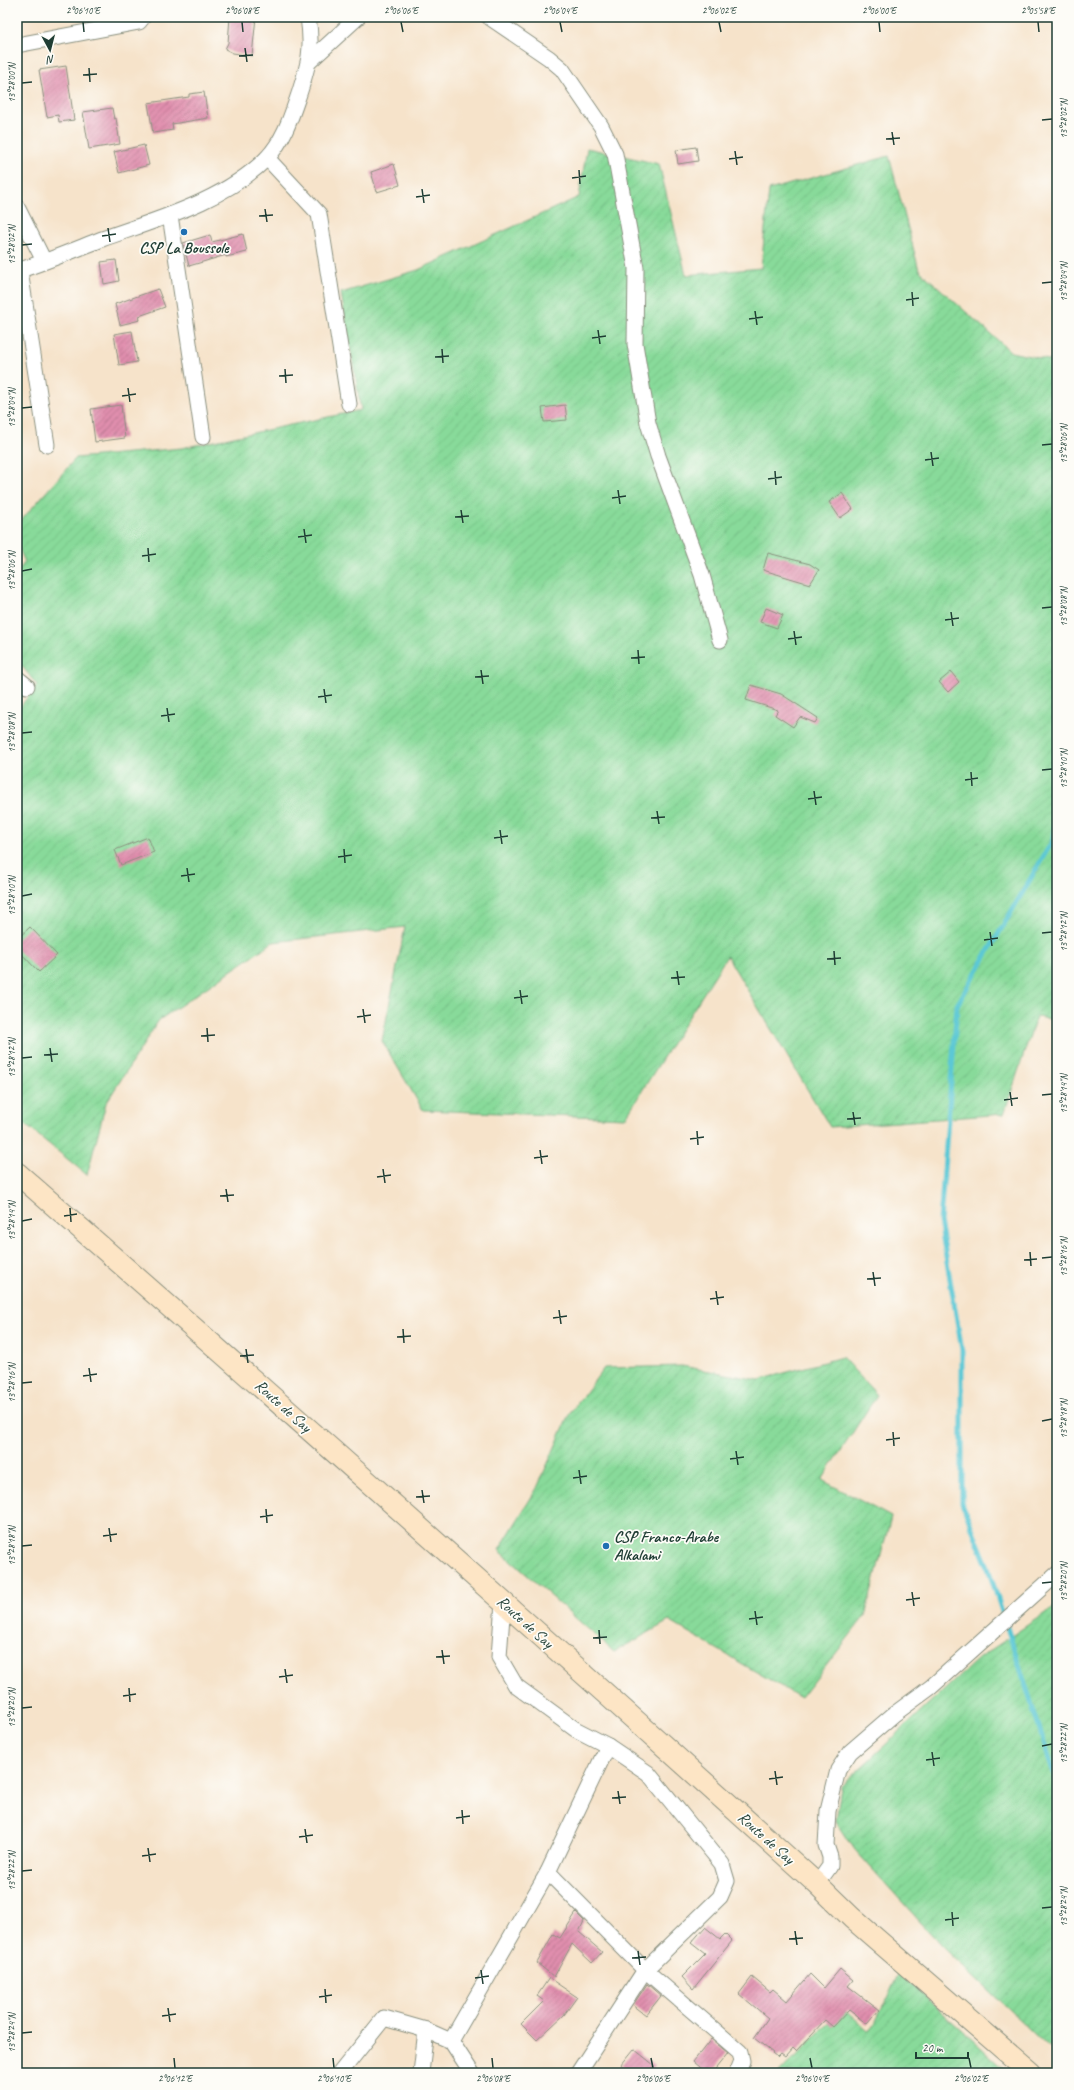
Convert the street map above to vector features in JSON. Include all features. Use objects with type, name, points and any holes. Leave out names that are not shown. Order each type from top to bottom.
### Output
[{"type":"main road","name":"Route de Say","points":[[17,1173],[204,1335],[503,1602],[852,1918],[1026,2069]]},
{"type":"street","points":[[17,45],[139,22],[143,17]]},
{"type":"street","points":[[46,445],[18,271],[170,215],[213,196],[248,174],[267,158],[287,128],[310,61],[311,36],[308,17]]},
{"type":"street","points":[[310,61],[358,17]]},
{"type":"street","points":[[489,17],[549,58],[562,69],[601,126],[615,154],[636,268],[635,344],[647,417],[658,456],[702,575],[720,640]]},
{"type":"street","points":[[267,158],[319,214],[349,404]]},
{"type":"street","points":[[17,207],[44,261]]},
{"type":"street","points":[[170,215],[203,437]]},
{"type":"street","points":[[816,1884],[830,1866],[831,1861],[826,1845],[828,1811],[838,1770],[850,1752],[893,1715],[931,1687],[1057,1574]]},
{"type":"street","points":[[503,1602],[499,1657],[516,1686],[575,1729],[608,1746],[648,1773],[722,1864],[727,1881],[720,1897],[645,1970],[578,2073]]},
{"type":"street","points":[[451,2040],[548,1872],[608,1746]]},
{"type":"street","points":[[548,1872],[645,1970],[740,2052],[742,2061],[737,2073]]},
{"type":"street","points":[[340,2073],[384,2018],[426,2030],[451,2040],[472,2073]]},
{"type":"street","points":[[421,2073],[426,2030]]},
{"type":"green space","points":[[587,148],[659,164],[686,275],[761,268],[769,190],[889,156],[919,270],[1011,352],[1057,362],[1057,1020],[1036,1017],[1004,1114],[830,1127],[727,956],[625,1118],[423,1110],[382,1041],[405,927],[273,942],[159,1020],[106,1103],[87,1175],[17,1118],[17,711],[37,685],[17,660],[17,572],[25,562],[17,544],[17,525],[76,458],[182,448],[361,410],[341,293],[418,270],[579,197]]},
{"type":"green space","points":[[842,1357],[877,1395],[822,1480],[891,1517],[865,1616],[801,1698],[669,1621],[614,1652],[499,1550],[537,1488],[569,1415],[604,1368],[682,1366],[759,1380]]},
{"type":"green space","points":[[1057,1605],[1057,2040],[1048,2047],[943,1947],[855,1850],[836,1821],[841,1786],[979,1658]]},
{"type":"green space","points":[[899,1973],[1009,2073],[779,2073],[823,2028],[845,2010],[868,2030],[874,2025]]},
{"type":"building","points":[[230,17],[256,17],[252,56],[233,53],[225,49],[228,43]]},
{"type":"building","points":[[66,66],[74,120],[59,122],[58,115],[47,117],[39,70]]},
{"type":"building","points":[[204,92],[208,118],[172,124],[173,130],[153,133],[148,103],[189,97],[189,94]]},
{"type":"building","points":[[112,108],[114,119],[116,118],[120,144],[89,149],[83,112]]},
{"type":"building","points":[[144,145],[149,165],[119,173],[114,152]]},
{"type":"building","points":[[696,147],[698,161],[678,164],[676,150]]},
{"type":"building","points":[[394,164],[400,185],[377,192],[371,172]]},
{"type":"building","points":[[243,234],[247,252],[226,257],[226,255],[189,266],[183,243],[210,235],[212,242]]},
{"type":"building","points":[[116,260],[119,281],[104,284],[101,262]]},
{"type":"building","points":[[158,289],[165,307],[139,316],[140,320],[120,325],[115,304]]},
{"type":"building","points":[[132,331],[137,362],[119,365],[114,334]]},
{"type":"building","points":[[121,405],[125,438],[95,442],[91,409]]},
{"type":"building","points":[[565,405],[567,420],[544,422],[542,408]]},
{"type":"building","points":[[842,493],[853,509],[840,518],[829,502]]},
{"type":"building","points":[[768,553],[810,564],[819,570],[810,584],[763,570]]},
{"type":"building","points":[[766,608],[783,615],[777,628],[760,622]]},
{"type":"building","points":[[951,672],[959,682],[948,692],[939,682]]},
{"type":"building","points":[[751,685],[781,694],[818,718],[815,723],[800,717],[793,727],[775,715],[778,710],[746,700]]},
{"type":"building","points":[[148,837],[154,852],[121,865],[115,850]]},
{"type":"building","points":[[30,927],[57,955],[39,972],[17,949],[17,939]]},
{"type":"building","points":[[576,1913],[584,1921],[579,1932],[602,1952],[592,1963],[572,1944],[554,1977],[537,1963],[553,1934],[560,1938]]},
{"type":"building","points":[[705,1927],[720,1939],[725,1934],[732,1941],[693,1989],[682,1977],[705,1954],[691,1943]]},
{"type":"building","points":[[840,1969],[853,1980],[848,1986],[879,2010],[867,2024],[849,2010],[833,2027],[825,2020],[796,2051],[793,2048],[785,2057],[781,2054],[778,2057],[754,2038],[768,2018],[739,1994],[752,1977],[770,1992],[773,1989],[787,2001],[810,1974],[824,1988]]},
{"type":"building","points":[[549,1978],[577,1997],[564,2015],[537,2040],[521,2024],[544,2001],[537,1996]]},
{"type":"building","points":[[647,1984],[661,1996],[646,2015],[633,2005]]},
{"type":"building","points":[[711,2039],[728,2053],[712,2073],[706,2073],[693,2062]]},
{"type":"building","points":[[634,2049],[654,2065],[648,2073],[631,2073],[621,2065]]},
{"type":"waterway","points":[[1057,809],[1053,840],[957,1005],[940,1221],[962,1350],[962,1503],[987,1565],[1057,1783]]},
{"type":"place","name":"CSP La Boussole","points":[[184,232]]},
{"type":"place","name":"CSP Franco-Arabe Alkalami","points":[[606,1546]]}]
